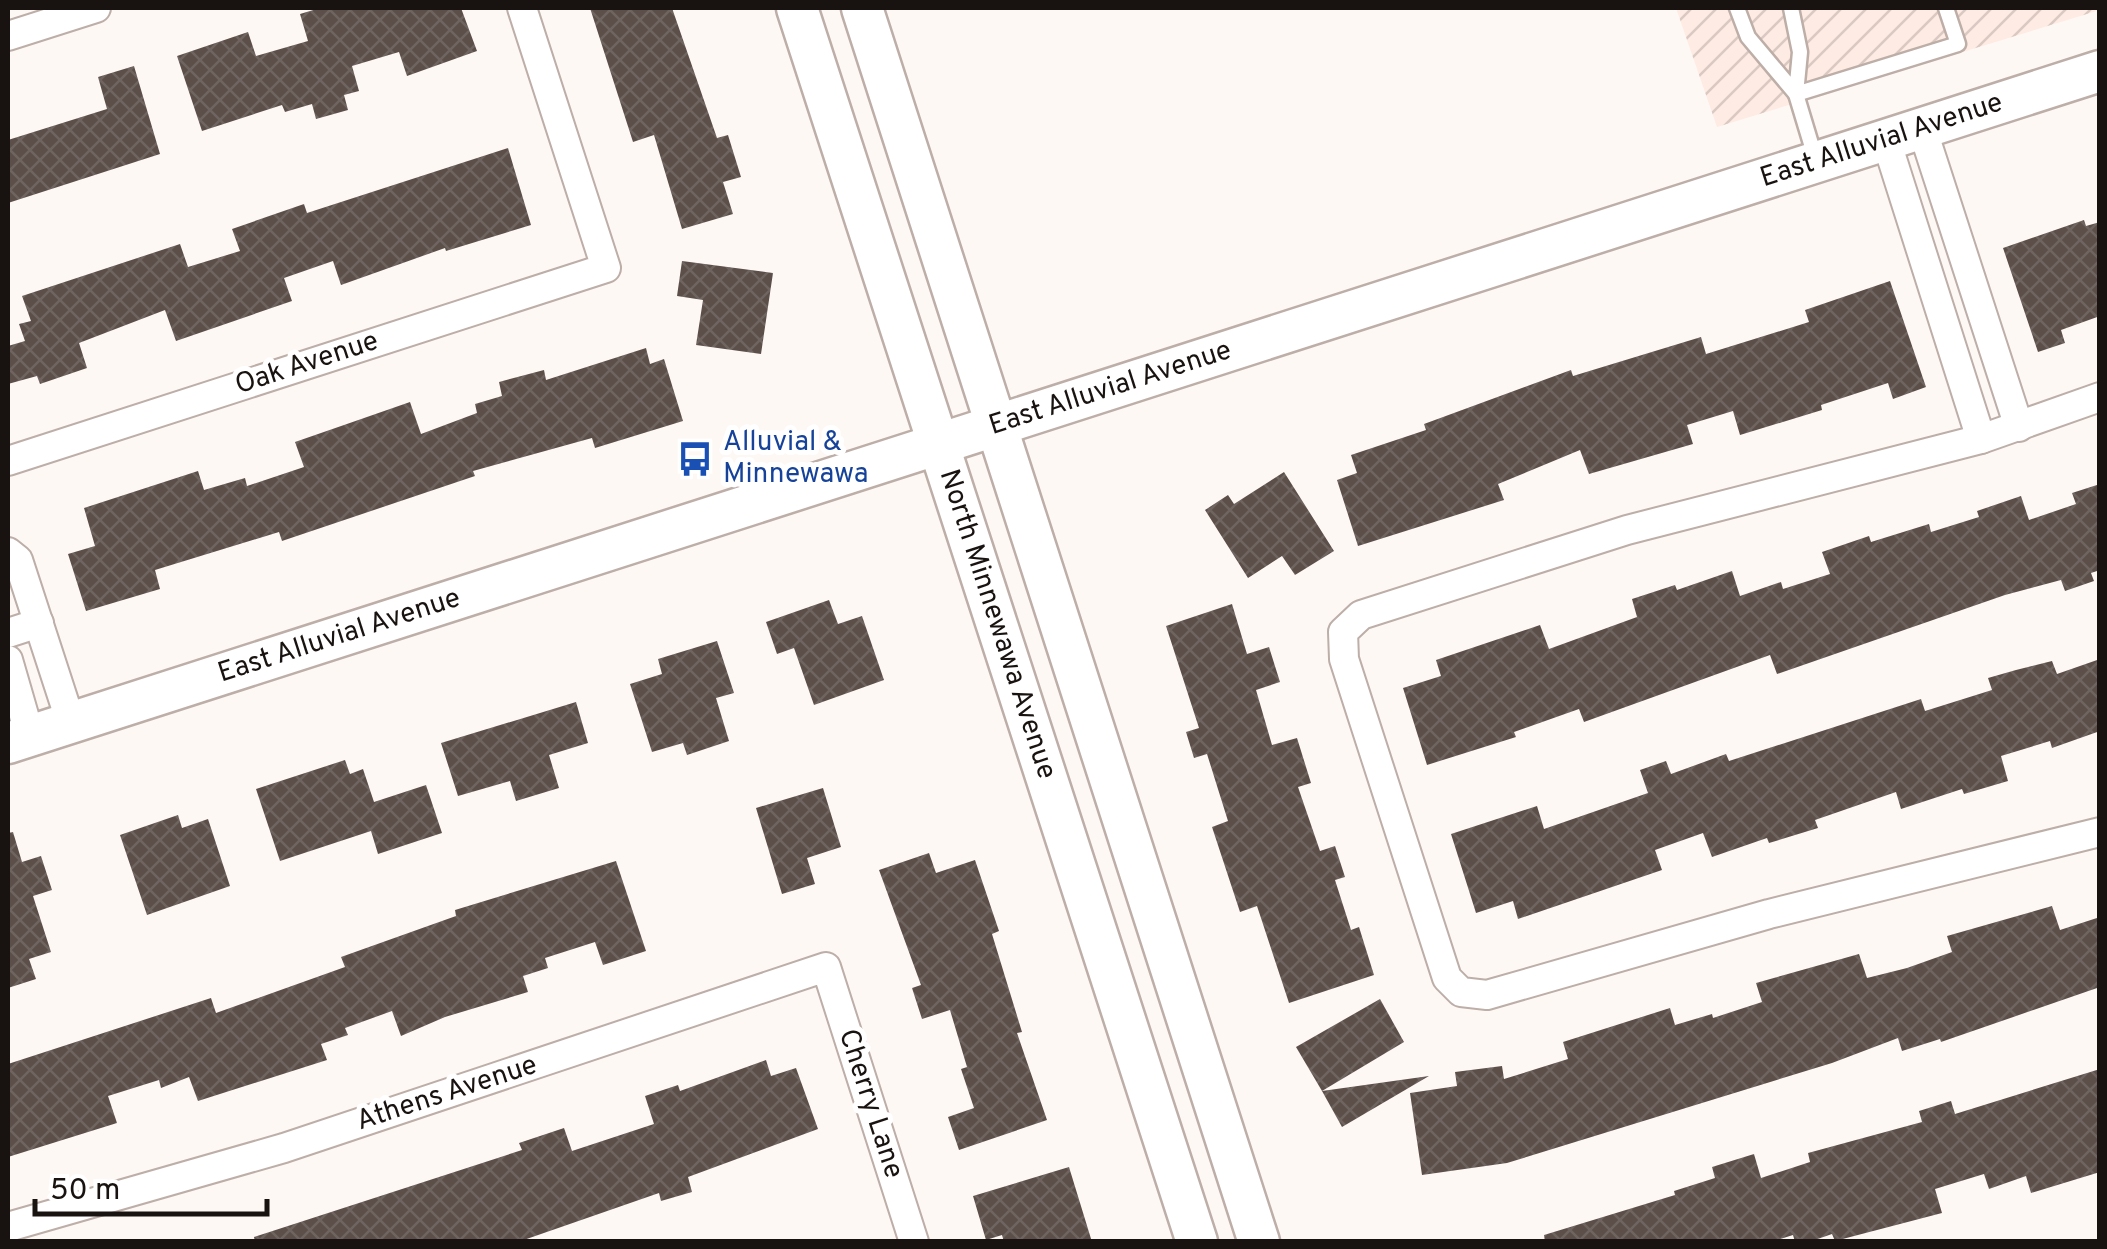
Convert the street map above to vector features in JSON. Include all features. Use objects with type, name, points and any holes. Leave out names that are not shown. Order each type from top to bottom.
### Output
[{"type":"main road","name":"North Minnewawa Avenue","points":[[797,8],[1197,1242]]},
{"type":"main road","points":[[862,8],[1259,1242]]},
{"type":"main road","name":"East Alluvial Avenue","points":[[19,740],[2100,71]]},
{"type":"street","points":[[8,36],[96,8]]},
{"type":"street","name":"Oak Avenue","points":[[8,461],[606,268],[522,8]]},
{"type":"street","points":[[1904,134],[2019,427]]},
{"type":"street","points":[[1904,134],[1980,439]]},
{"type":"street","points":[[2100,397],[1980,439],[1626,530],[1360,614],[1343,632],[1344,659],[1446,978],[1461,992],[1487,995],[1769,914],[2100,832]]},
{"type":"street","points":[[8,552],[18,560],[71,723]]},
{"type":"street","points":[[8,633],[38,623]]},
{"type":"street","points":[[8,660],[19,740]]},
{"type":"street","name":"Athens Avenue","points":[[8,1227],[284,1148],[826,967]]},
{"type":"street","name":"Cherry Lane","points":[[826,967],[914,1242]]},
{"type":"lane","points":[[1736,8],[1748,37],[1796,94]]},
{"type":"lane","points":[[1791,8],[1800,52],[1796,94],[1817,162]]},
{"type":"lane","points":[[1796,94],[1958,44],[1946,8]]},
{"type":"shaded area","points":[[1676,8],[2099,8],[2100,10],[1717,127]]},
{"type":"building","points":[[320,8],[461,8],[477,51],[407,76],[399,52],[352,66],[359,91],[344,95],[348,110],[316,119],[312,104],[285,112],[282,105],[202,131],[177,56],[248,32],[256,56],[308,41],[300,14]]},
{"type":"building","points":[[590,8],[672,8],[717,138],[728,135],[741,177],[723,182],[733,214],[682,229],[654,135],[633,142]]},
{"type":"building","points":[[134,66],[160,154],[8,203],[8,140],[107,109],[98,77]]},
{"type":"building","points":[[508,148],[531,225],[446,251],[445,248],[341,285],[333,261],[284,278],[292,301],[176,341],[165,310],[79,343],[87,368],[40,384],[37,376],[8,384],[8,346],[25,341],[19,324],[31,321],[22,296],[180,244],[188,267],[240,251],[232,229],[304,204],[307,213]]},
{"type":"building","points":[[2084,220],[2086,226],[2100,222],[2100,316],[2061,330],[2065,343],[2038,352],[2003,248]]},
{"type":"building","points":[[682,261],[773,273],[761,354],[696,345],[703,300],[677,296]]},
{"type":"building","points":[[1890,281],[1926,387],[1893,399],[1888,383],[1821,405],[1822,410],[1740,435],[1733,411],[1687,425],[1693,444],[1589,474],[1580,450],[1498,484],[1504,500],[1358,546],[1337,480],[1357,473],[1351,455],[1426,430],[1424,424],[1571,370],[1573,376],[1701,337],[1706,354],[1809,322],[1805,310]]},
{"type":"building","points":[[646,348],[650,364],[664,359],[683,421],[595,448],[592,438],[473,471],[475,476],[282,541],[279,532],[155,570],[160,589],[86,611],[68,554],[95,546],[84,508],[198,471],[204,490],[245,478],[247,486],[304,467],[295,442],[410,402],[421,434],[477,413],[475,404],[502,396],[499,382],[544,370],[546,380]]},
{"type":"building","points":[[1284,472],[1334,551],[1295,575],[1282,556],[1248,578],[1205,510],[1228,495],[1234,504]]},
{"type":"building","points":[[2100,484],[2100,570],[2091,573],[2094,581],[2065,591],[2061,580],[2005,595],[1777,674],[1770,655],[1584,722],[1579,709],[1514,732],[1516,737],[1427,765],[1403,688],[1441,676],[1436,660],[1540,625],[1549,649],[1637,617],[1632,599],[1675,585],[1677,590],[1732,571],[1740,596],[1781,582],[1783,589],[1830,574],[1822,552],[1869,536],[1871,542],[1929,524],[1931,532],[1979,517],[1977,511],[2021,496],[2029,520],[2076,504],[2072,493]]},
{"type":"building","points":[[829,600],[838,624],[862,616],[884,680],[814,705],[794,648],[777,654],[766,622]]},
{"type":"building","points":[[1232,604],[1247,654],[1269,647],[1280,682],[1256,690],[1272,745],[1297,738],[1311,783],[1298,787],[1320,851],[1335,846],[1345,877],[1335,880],[1351,930],[1359,927],[1374,975],[1289,1003],[1257,906],[1240,912],[1212,827],[1228,821],[1207,754],[1194,758],[1186,732],[1199,728],[1166,626]]},
{"type":"building","points":[[717,641],[734,693],[716,698],[729,741],[687,755],[683,743],[652,752],[630,684],[662,674],[658,659]]},
{"type":"building","points":[[2100,659],[2100,731],[2052,748],[2050,741],[2001,756],[2008,781],[1964,794],[1962,789],[1901,809],[1896,792],[1815,820],[1818,828],[1769,843],[1767,838],[1712,857],[1703,833],[1655,850],[1662,870],[1518,919],[1513,901],[1476,913],[1451,834],[1537,806],[1544,829],[1648,793],[1640,770],[1666,761],[1671,774],[1726,754],[1729,761],[1921,699],[1925,711],[1992,690],[1988,678],[2016,670],[2052,661],[2057,674]]},
{"type":"building","points":[[576,702],[588,743],[549,755],[559,788],[516,801],[510,781],[458,796],[441,743]]},
{"type":"building","points":[[345,760],[350,774],[363,769],[374,802],[426,785],[442,833],[378,854],[371,831],[280,861],[256,789]]},
{"type":"building","points":[[823,788],[841,847],[807,858],[815,884],[782,894],[756,808]]},
{"type":"building","points":[[178,815],[182,828],[208,819],[230,886],[147,915],[120,835]]},
{"type":"building","points":[[13,832],[22,862],[41,856],[52,890],[33,896],[51,952],[29,959],[36,979],[8,988],[8,833]]},
{"type":"building","points":[[929,853],[936,873],[975,860],[999,931],[992,934],[1022,1032],[1017,1033],[1047,1120],[959,1150],[948,1117],[974,1108],[961,1069],[967,1067],[950,1010],[922,1019],[912,988],[921,985],[879,870]]},
{"type":"building","points":[[616,861],[646,951],[603,965],[595,942],[545,958],[548,968],[523,976],[528,992],[445,1017],[401,1036],[392,1011],[345,1028],[348,1035],[321,1044],[327,1060],[198,1101],[189,1077],[161,1088],[159,1080],[108,1096],[117,1123],[8,1157],[8,1064],[211,998],[216,1013],[345,967],[341,957],[456,916],[455,910]]},
{"type":"building","points":[[2052,906],[2060,930],[2100,917],[2100,987],[1941,1042],[1940,1039],[1902,1051],[1898,1038],[1832,1063],[1507,1163],[1422,1175],[1410,1093],[1457,1086],[1455,1072],[1502,1066],[1504,1079],[1568,1059],[1563,1042],[1670,1008],[1675,1025],[1712,1014],[1713,1018],[1762,1002],[1756,983],[1859,954],[1867,978],[1907,968],[1952,952],[1947,936]]},
{"type":"building","points":[[1380,999],[1404,1042],[1322,1091],[1296,1047]]},
{"type":"building","points":[[766,1060],[771,1076],[796,1068],[818,1129],[688,1177],[692,1192],[661,1201],[659,1193],[518,1242],[255,1242],[254,1237],[522,1150],[519,1143],[564,1128],[572,1151],[654,1124],[645,1096],[678,1085],[680,1091]]},
{"type":"building","points":[[2100,1069],[2100,1172],[2031,1193],[2026,1176],[1989,1189],[1984,1174],[1935,1189],[1942,1213],[1835,1241],[1832,1234],[1809,1242],[1795,1242],[1793,1235],[1771,1242],[1545,1242],[1544,1235],[1675,1195],[1674,1191],[1715,1178],[1712,1167],[1754,1154],[1761,1178],[1810,1162],[1808,1153],[1922,1122],[1919,1111],[1951,1101],[1955,1114]]},
{"type":"building","points":[[1429,1076],[1342,1127],[1322,1091]]},
{"type":"building","points":[[1069,1167],[1092,1242],[1004,1242],[1002,1235],[986,1240],[973,1196]]},
{"type":"place","name":"Alluvial & Minnewawa","points":[[695,459]]}]
